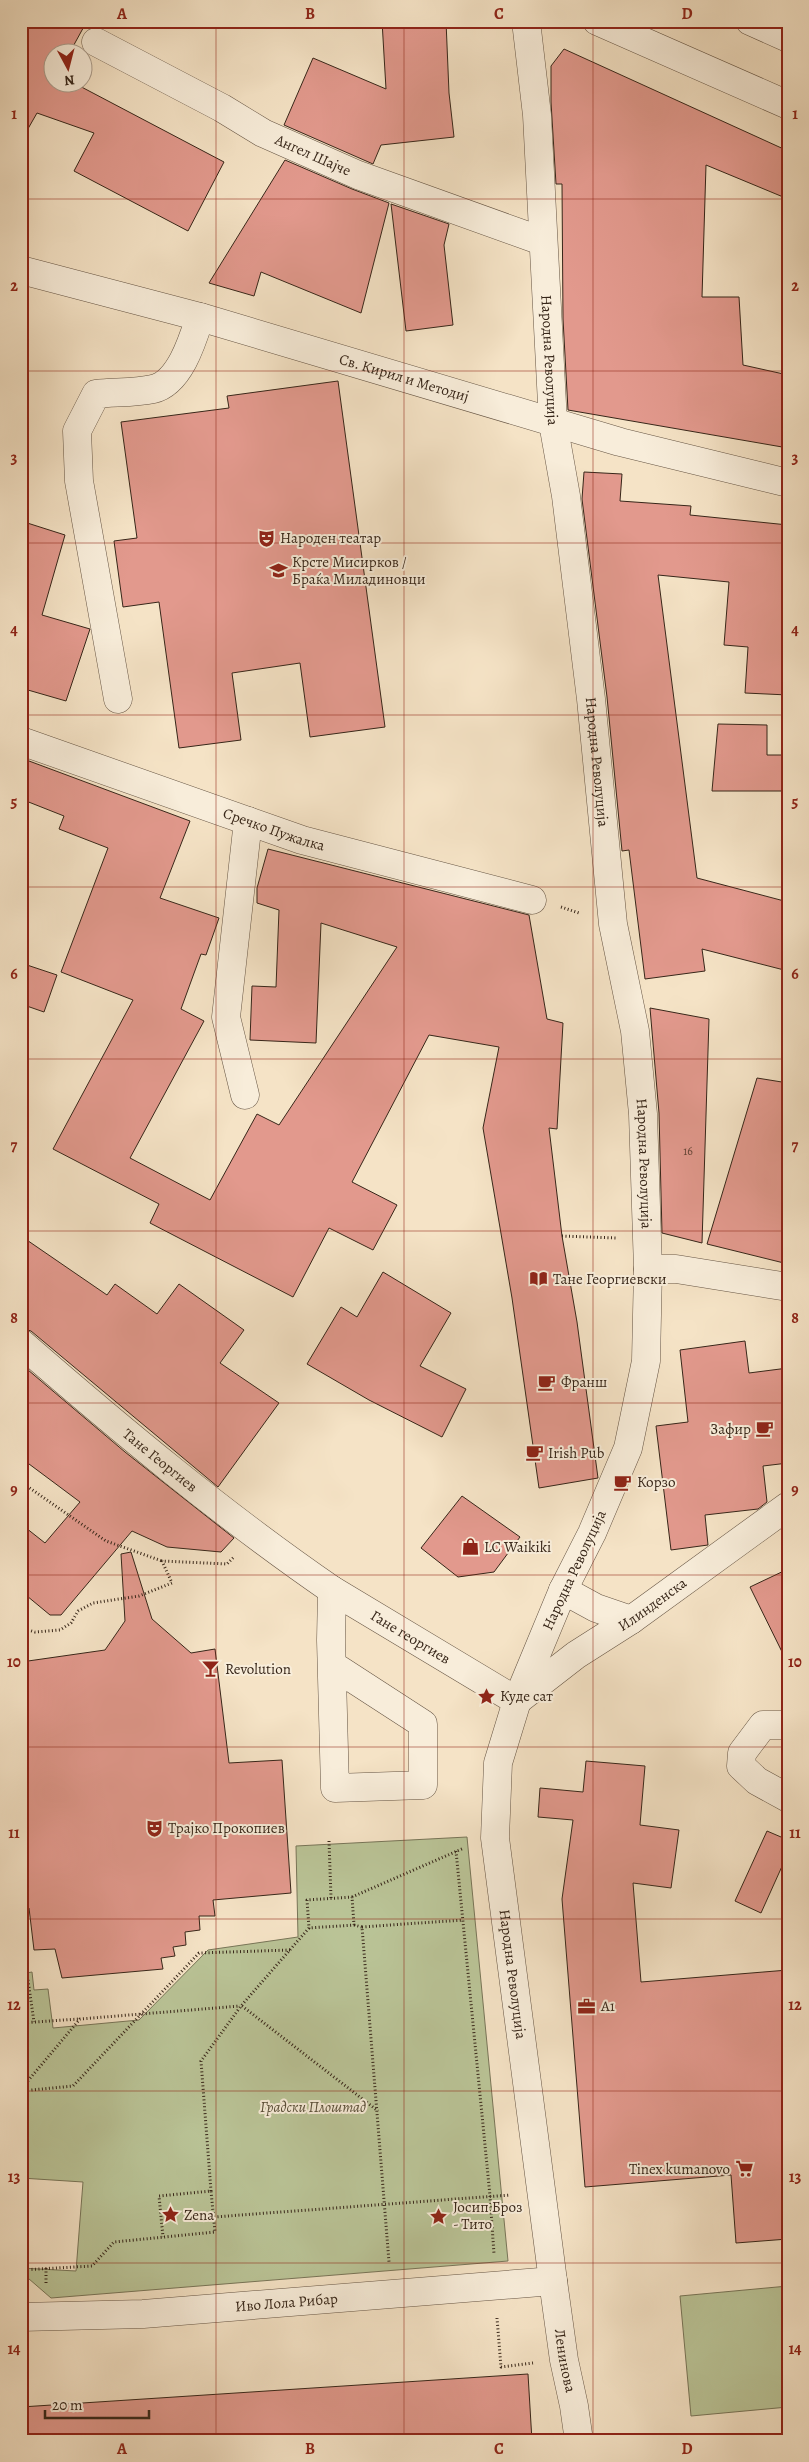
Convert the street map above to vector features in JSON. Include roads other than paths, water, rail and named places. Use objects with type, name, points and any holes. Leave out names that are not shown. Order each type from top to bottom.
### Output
[{"type":"street","name":"Народна Револуција","points":[[526,21],[536,114],[553,423],[566,496],[586,660],[613,924],[635,1031],[643,1114],[648,1269],[646,1361],[628,1448],[592,1533],[563,1590],[517,1701],[498,1763],[495,1838],[553,2281]]},
{"type":"street","points":[[597,21],[788,105]]},
{"type":"street","points":[[750,21],[788,38]]},
{"type":"street","name":"Ангел Шајче","points":[[96,42],[222,108],[263,133],[358,175],[542,241]]},
{"type":"street","name":"Св. Кирил и Методиј","points":[[21,270],[200,317],[620,442],[788,483]]},
{"type":"street","points":[[118,699],[79,481],[77,431],[96,394],[155,389],[171,377],[188,353],[200,317]]},
{"type":"street","name":"Сречко Пужалка","points":[[21,741],[302,840],[532,900]]},
{"type":"street","points":[[245,1096],[226,1017],[248,821]]},
{"type":"street","points":[[648,1269],[676,1269],[788,1287]]},
{"type":"street","name":"Тане Георгиев","points":[[21,1343],[102,1412],[304,1571]]},
{"type":"street","name":"Илинденска","points":[[517,1701],[576,1655],[631,1620],[788,1506]]},
{"type":"street","name":"Гане георгиев","points":[[304,1571],[332,1590],[517,1701]]},
{"type":"street","points":[[332,1590],[332,1665],[336,1788],[423,1785],[422,1724],[332,1665]]},
{"type":"street","points":[[563,1590],[596,1608],[631,1620]]},
{"type":"street","points":[[788,1725],[763,1725],[742,1753],[741,1766],[757,1781],[788,1798]]},
{"type":"street","name":"Иво Лола Рибар","points":[[21,2318],[143,2314],[553,2281]]},
{"type":"street","name":"Ленинова","points":[[553,2281],[564,2360],[579,2441]]},
{"type":"place","name":"Народен театар","points":[[266,538]]},
{"type":"place","name":"Крсте Мисирков / Браќа Миладиновци","points":[[278,571]]},
{"type":"place","name":"Тане Георгиевски","points":[[539,1279]]},
{"type":"place","name":"Франш","points":[[547,1382]]},
{"type":"place","name":"Зафир","points":[[765,1429]]},
{"type":"place","name":"Irish Pub","points":[[534,1453]]},
{"type":"place","name":"Корзо","points":[[623,1482]]},
{"type":"place","name":"LC Waikiki","points":[[470,1547]]},
{"type":"place","name":"Revolution","points":[[211,1669]]},
{"type":"place","name":"Куде сат","points":[[486,1696]]},
{"type":"place","name":"Трајко Прокопиев","points":[[154,1828]]},
{"type":"place","name":"A1","points":[[587,2006]]},
{"type":"place","name":"Tinex kumanovo","points":[[744,2169]]},
{"type":"place","name":"Zena","points":[[170,2215]]},
{"type":"place","name":"Јосип Броз - Тито","points":[[439,2216]]},
{"type":"park label","name":"Градски Плоштад","points":[[313,2107]]}]
